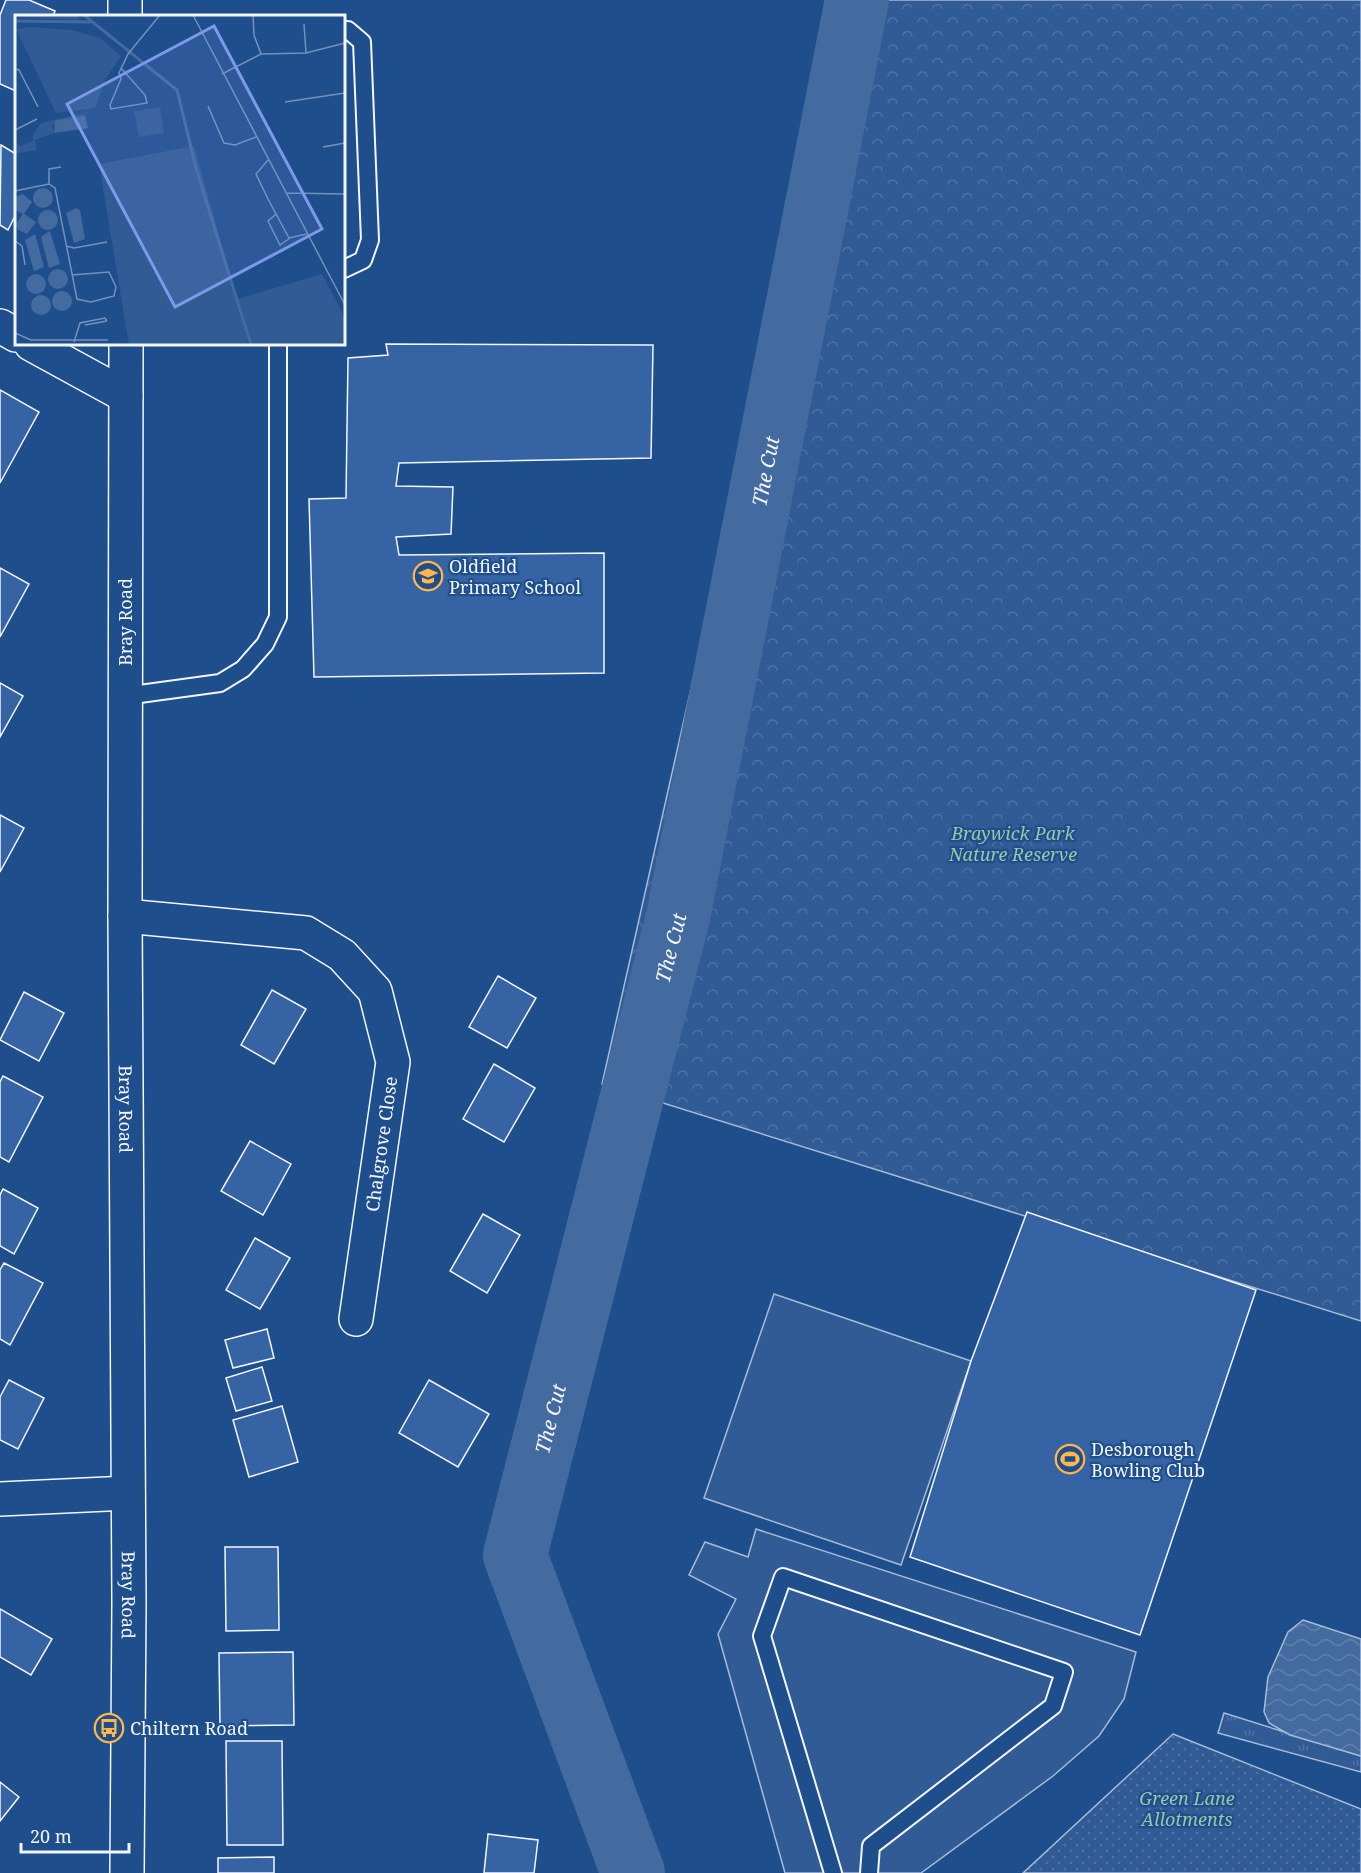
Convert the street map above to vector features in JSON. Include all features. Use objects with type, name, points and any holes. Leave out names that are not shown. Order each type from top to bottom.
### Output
[{"type":"main road","points":[[0,326],[15,334]]},
{"type":"main road","points":[[34,345],[126,396]]},
{"type":"main road","name":"Bray Road","points":[[126,345],[127,1873]]},
{"type":"main road","name":"Chalgrove Close","points":[[125,916],[306,933],[342,955],[375,991],[393,1062],[356,1319]]},
{"type":"main road","points":[[0,1499],[128,1493]]},
{"type":"lane","points":[[345,30],[362,42],[370,240],[363,260],[345,269]]},
{"type":"lane","points":[[125,696],[220,683],[243,669],[265,644],[278,617],[278,345]]},
{"type":"lane","points":[[833,1873],[762,1636],[783,1577],[1064,1672],[1053,1706],[871,1846],[869,1873]]},
{"type":"green space","name":"Braywick Park Nature Reserve","points":[[846,0],[1361,0],[1361,1321],[602,1084]]},
{"type":"green space","points":[[1224,1713],[1361,1756],[1361,1772],[1218,1733]]},
{"type":"green space","name":"Green Lane Allotments","points":[[1173,1734],[1361,1809],[1361,1873],[1023,1873]]},
{"type":"shaded area","points":[[774,1294],[971,1361],[901,1565],[704,1498]]},
{"type":"shaded area","points":[[756,1529],[1136,1652],[1124,1699],[1099,1736],[1053,1776],[921,1873],[785,1873],[718,1634],[736,1599],[689,1575],[705,1542],[748,1557]]},
{"type":"water","points":[[1303,1620],[1361,1639],[1361,1756],[1290,1735],[1269,1723],[1264,1712],[1268,1677],[1288,1632]]},
{"type":"building","points":[[6,0],[29,0],[55,11],[53,15],[15,15],[15,91],[0,84],[0,15]]},
{"type":"building","points":[[1,145],[15,153],[15,216],[8,230],[0,225]]},
{"type":"building","points":[[386,344],[653,345],[651,458],[399,463],[396,486],[453,487],[451,534],[396,537],[399,555],[604,553],[604,673],[314,677],[309,499],[346,498],[348,358],[388,355]]},
{"type":"building","points":[[0,390],[39,412],[0,483]]},
{"type":"building","points":[[0,568],[29,584],[0,637]]},
{"type":"building","points":[[0,683],[23,696],[0,737]]},
{"type":"building","points":[[0,815],[24,828],[0,872]]},
{"type":"building","points":[[498,976],[536,998],[507,1048],[469,1027]]},
{"type":"building","points":[[272,990],[306,1009],[274,1064],[241,1045]]},
{"type":"building","points":[[24,992],[64,1013],[39,1061],[0,1040]]},
{"type":"building","points":[[494,1064],[535,1088],[504,1142],[463,1119]]},
{"type":"building","points":[[3,1076],[43,1097],[9,1162],[0,1157],[0,1082]]},
{"type":"building","points":[[250,1141],[291,1164],[263,1215],[221,1191]]},
{"type":"building","points":[[3,1189],[38,1208],[14,1254],[0,1246],[0,1195]]},
{"type":"building","name":"Desborough Bowling Club","points":[[1027,1212],[1256,1290],[1140,1635],[910,1557],[971,1361]]},
{"type":"building","points":[[483,1214],[520,1235],[487,1293],[450,1271]]},
{"type":"building","points":[[255,1238],[290,1258],[260,1309],[226,1290]]},
{"type":"building","points":[[4,1263],[43,1283],[10,1345],[0,1339],[0,1270]]},
{"type":"building","points":[[267,1329],[274,1358],[233,1368],[225,1340]]},
{"type":"building","points":[[262,1367],[272,1401],[236,1411],[226,1378]]},
{"type":"building","points":[[9,1380],[44,1398],[18,1449],[0,1440],[0,1397]]},
{"type":"building","points":[[429,1380],[489,1414],[458,1467],[399,1433]]},
{"type":"building","points":[[282,1406],[298,1462],[249,1477],[233,1420]]},
{"type":"building","points":[[225,1547],[278,1547],[279,1630],[226,1631]]},
{"type":"building","points":[[0,1609],[52,1639],[31,1675],[0,1657]]},
{"type":"building","points":[[293,1652],[294,1725],[220,1726],[219,1653]]},
{"type":"building","points":[[226,1741],[282,1741],[283,1845],[227,1845]]},
{"type":"building","points":[[0,1782],[19,1797],[0,1821]]},
{"type":"building","points":[[488,1834],[538,1840],[534,1873],[484,1873]]},
{"type":"building","points":[[274,1857],[274,1873],[218,1873],[218,1858]]},
{"type":"waterway","name":"The Cut","points":[[633,1873],[515,1555],[678,917],[857,0]]},
{"type":"place","name":"Oldfield Primary School","points":[[428,576]]},
{"type":"place","name":"Desborough Bowling Club","points":[[1070,1459]]},
{"type":"place","name":"Chiltern Road","points":[[109,1728]]}]
